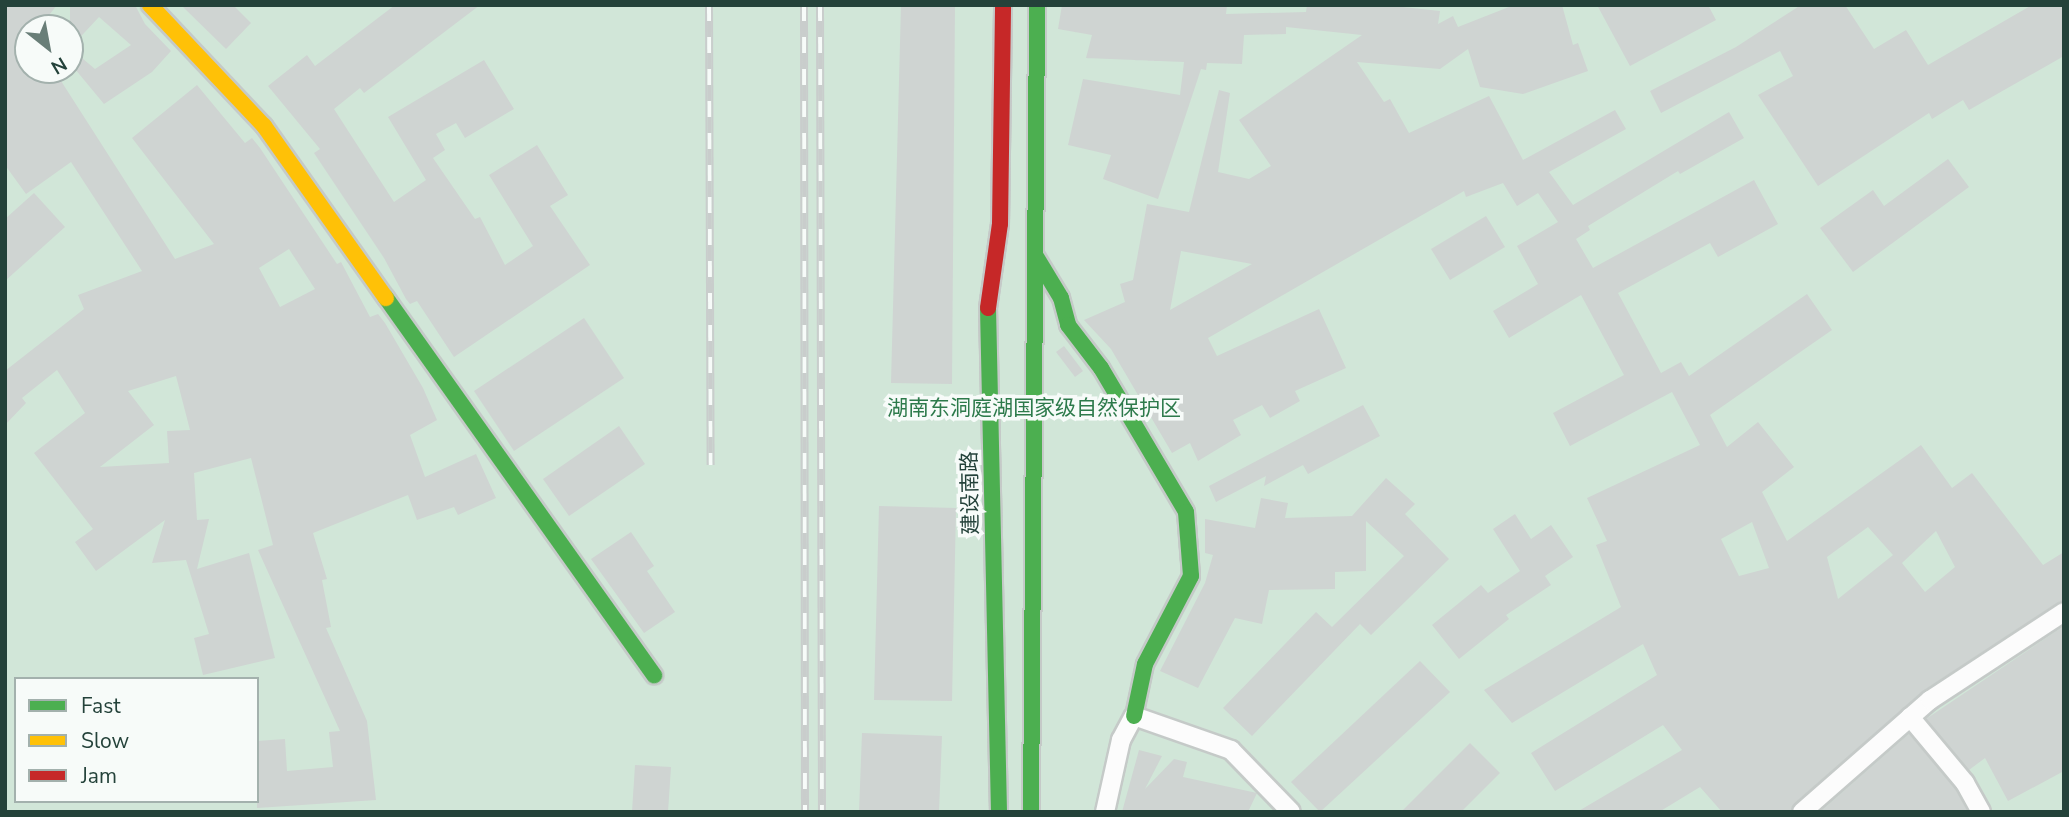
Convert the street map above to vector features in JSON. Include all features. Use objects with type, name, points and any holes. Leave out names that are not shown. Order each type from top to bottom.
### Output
[{"type":"main road","points":[[150,5],[264,126],[654,675]]},
{"type":"main road","name":"建设南路","points":[[999,812],[987,320],[1000,225],[1003,5]]},
{"type":"main road","points":[[1031,812],[1037,5]]},
{"type":"main road","points":[[1035,255],[1062,298],[1068,325],[1101,368],[1186,512],[1191,576],[1145,664],[1135,716]]},
{"type":"street","points":[[1802,812],[1910,717],[1987,659],[2064,612]]},
{"type":"street","points":[[1105,812],[1121,740],[1135,716],[1231,750],[1291,812]]},
{"type":"street","points":[[1910,717],[1965,783],[1982,812]]},
{"type":"green space","name":"湖南东洞庭湖国家级自然保护区","points":[[5,5],[2064,5],[2064,812],[5,812]]},
{"type":"building","points":[[5,5],[57,5],[50,14],[14,14],[14,84],[63,84],[175,259],[214,244],[132,138],[197,85],[245,143],[252,138],[260,148],[337,264],[341,262],[370,317],[378,314],[385,323],[423,388],[437,420],[410,435],[425,477],[476,454],[496,498],[458,515],[454,507],[417,520],[408,495],[313,533],[327,579],[322,580],[331,627],[326,628],[367,721],[376,800],[257,808],[259,741],[285,739],[287,771],[333,767],[329,732],[340,731],[258,550],[273,545],[251,458],[194,473],[197,520],[209,519],[197,569],[249,553],[275,658],[203,675],[194,638],[209,634],[186,560],[152,563],[165,520],[96,571],[75,542],[93,529],[34,453],[85,413],[57,370],[22,398],[26,403],[5,425],[5,371],[84,309],[78,295],[142,271],[71,162],[26,194],[5,165]],"holes":[[[289,249],[315,289],[280,307],[259,268]],[[176,376],[190,430],[167,431],[169,463],[100,467],[154,425],[128,391]]]},
{"type":"building","points":[[70,5],[135,5],[145,24],[171,51],[152,72],[104,104],[84,80],[84,60],[95,69],[131,45],[99,17],[84,33],[84,14],[70,14]]},
{"type":"building","points":[[181,5],[233,5],[251,23],[226,49]]},
{"type":"building","points":[[395,5],[480,5],[364,93],[360,88],[334,109],[394,202],[426,180],[388,117],[484,60],[514,109],[465,138],[456,123],[436,134],[445,150],[433,158],[475,219],[480,217],[505,265],[533,246],[489,175],[537,145],[568,195],[550,206],[590,265],[454,357],[417,301],[410,304],[406,299],[384,258],[314,153],[320,149],[268,86],[307,55],[315,66]]},
{"type":"building","points":[[901,5],[955,5],[952,384],[891,383]]},
{"type":"building","points":[[1062,5],[1227,5],[1226,14],[1306,12],[1307,5],[1384,5],[1440,11],[1438,24],[1453,16],[1458,27],[1514,5],[1562,5],[1573,45],[1578,43],[1588,71],[1523,94],[1480,87],[1468,49],[1440,69],[1357,62],[1384,102],[1390,99],[1409,133],[1489,96],[1523,160],[1615,110],[1626,129],[1549,172],[1573,205],[1729,112],[1744,138],[1680,174],[1678,171],[1588,226],[1590,230],[1576,239],[1593,268],[1754,180],[1778,224],[1718,257],[1710,243],[1618,293],[1661,373],[1681,362],[1689,376],[1807,294],[1832,330],[1710,415],[1727,447],[1758,422],[1794,467],[1762,492],[1787,541],[1921,445],[1952,488],[1972,473],[2043,565],[2064,552],[2064,601],[1923,691],[1795,803],[1791,812],[1722,812],[1700,787],[1659,812],[1577,812],[1682,750],[1663,725],[1555,791],[1531,753],[1657,675],[1643,644],[1512,723],[1484,690],[1621,607],[1596,545],[1607,541],[1587,498],[1700,445],[1672,392],[1570,446],[1553,413],[1624,375],[1581,295],[1509,338],[1493,311],[1538,284],[1517,246],[1558,222],[1538,193],[1517,206],[1503,183],[1466,197],[1464,191],[1208,338],[1217,356],[1319,309],[1346,368],[1295,391],[1300,401],[1270,418],[1262,405],[1233,420],[1241,435],[1198,461],[1190,443],[1172,453],[1111,349],[1084,320],[1125,302],[1120,284],[1133,280],[1147,204],[1189,212],[1219,90],[1230,93],[1218,172],[1249,179],[1271,166],[1239,120],[1362,35],[1286,27],[1286,34],[1244,35],[1242,64],[1207,63],[1206,70],[1201,69],[1158,199],[1103,179],[1111,155],[1068,145],[1083,79],[1180,95],[1184,62],[1086,58],[1092,35],[1058,29]],"holes":[[[1181,251],[1252,264],[1170,310]],[[1752,522],[1769,568],[1739,576],[1721,539]],[[1868,527],[1893,555],[1838,599],[1827,557]],[[1936,531],[1955,567],[1925,592],[1902,563]]]},
{"type":"building","points":[[1597,5],[1708,5],[1716,20],[1630,66]]},
{"type":"building","points":[[1801,5],[1845,5],[1874,49],[1906,30],[1928,65],[2032,5],[2064,5],[2064,56],[1969,110],[1963,100],[1932,119],[1929,113],[1818,186],[1758,95],[1793,76],[1780,51],[1661,113],[1650,91],[1736,47]]},
{"type":"building","points":[[1948,159],[1969,187],[1853,272],[1820,228],[1873,190],[1884,206]]},
{"type":"building","points":[[34,193],[65,227],[5,281],[5,219]]},
{"type":"building","points":[[1486,216],[1505,247],[1450,280],[1431,249]]},
{"type":"building","points":[[584,318],[624,378],[514,451],[474,391]]},
{"type":"building","points":[[1064,346],[1083,371],[1075,377],[1056,352]]},
{"type":"building","points":[[1363,405],[1380,436],[1308,474],[1303,465],[1264,486],[1266,476],[1216,502],[1209,486]]},
{"type":"building","points":[[619,426],[645,464],[569,516],[543,479]]},
{"type":"building","points":[[1386,478],[1415,504],[1405,514],[1449,559],[1371,635],[1360,624],[1252,736],[1223,708],[1316,612],[1332,627],[1404,556],[1366,521],[1366,571],[1335,572],[1335,589],[1269,590],[1262,624],[1235,618],[1198,688],[1160,671],[1205,583],[1213,555],[1205,553],[1205,519],[1255,528],[1261,498],[1288,503],[1285,518],[1352,516]]},
{"type":"building","points":[[879,506],[956,508],[952,701],[874,700]]},
{"type":"building","points":[[1515,514],[1531,539],[1551,525],[1573,557],[1545,576],[1551,585],[1506,615],[1509,619],[1459,659],[1432,625],[1481,585],[1488,593],[1520,571],[1493,529]]},
{"type":"building","points":[[631,532],[654,566],[647,571],[675,612],[644,633],[591,559]]},
{"type":"building","points":[[2064,626],[2064,771],[2008,801],[1985,758],[1969,770],[1926,719]]},
{"type":"building","points":[[1420,661],[1450,692],[1320,812],[1291,782]]},
{"type":"building","points":[[862,733],[942,736],[939,812],[859,812]]},
{"type":"building","points":[[1909,734],[1956,789],[1968,812],[1820,812]]},
{"type":"building","points":[[1470,743],[1500,773],[1461,812],[1401,812]]},
{"type":"building","points":[[1139,750],[1162,756],[1145,789],[1174,759],[1187,762],[1183,777],[1257,793],[1248,812],[1122,812]]},
{"type":"building","points":[[635,765],[671,767],[668,812],[632,812]]},
{"type":"railway","points":[[709,5],[711,465]]},
{"type":"railway","points":[[804,5],[805,812]]},
{"type":"railway","points":[[820,5],[822,812]]},
{"type":"traffic: fast","points":[[1031,812],[1037,5]]},
{"type":"traffic: fast","points":[[1035,255],[1061,298],[1068,325],[1101,368],[1186,512],[1191,576],[1145,664],[1134,716]]},
{"type":"traffic: fast","points":[[386,298],[654,675]]},
{"type":"traffic: fast","points":[[988,308],[999,812]]},
{"type":"traffic: slow","points":[[150,5],[264,126],[386,298]]},
{"type":"traffic: jam","points":[[988,308],[1000,224],[1003,5]]}]
